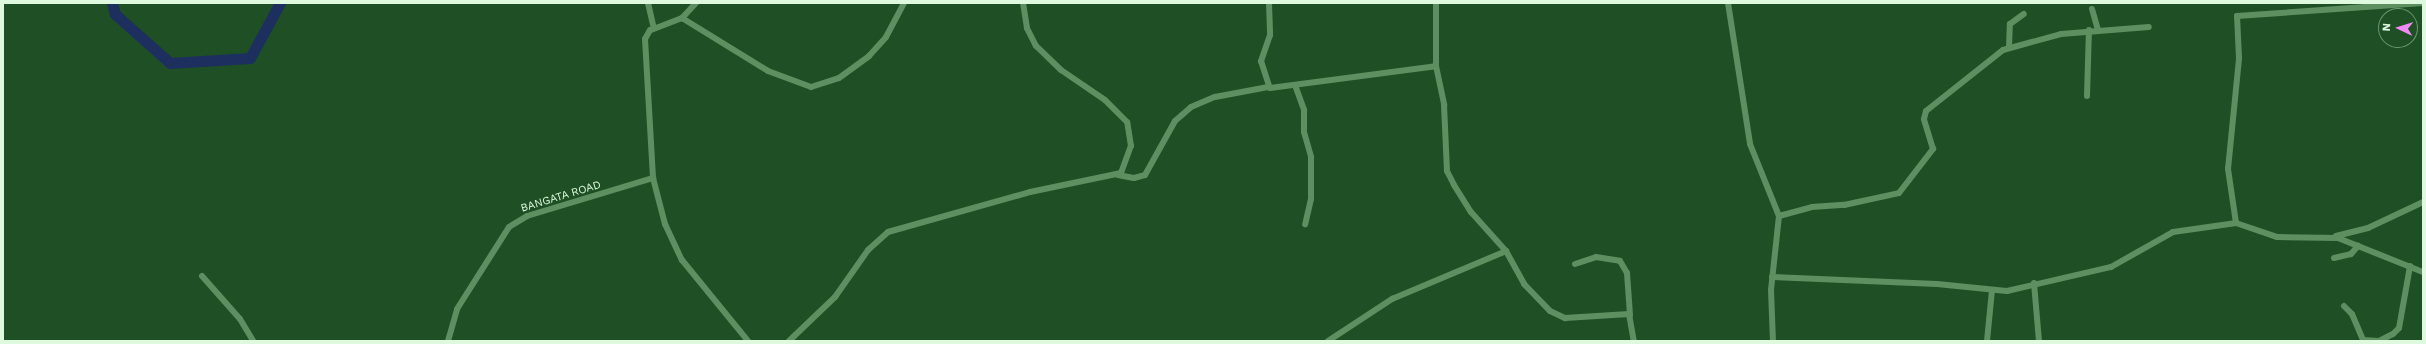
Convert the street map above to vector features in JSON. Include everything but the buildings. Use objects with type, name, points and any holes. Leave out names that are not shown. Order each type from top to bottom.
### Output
[{"type":"street","points":[[648,3],[654,28]]},
{"type":"street","points":[[696,3],[682,18],[654,28],[647,34],[645,48],[653,178],[665,224],[682,260],[748,341]]},
{"type":"street","points":[[682,18],[768,71],[811,87],[839,78],[869,56],[886,37],[904,3]]},
{"type":"street","points":[[1023,3],[1027,28],[1036,46],[1061,70],[1105,100],[1130,127],[1131,146],[1118,175]]},
{"type":"street","points":[[1268,87],[1261,61],[1270,35],[1269,3]]},
{"type":"street","points":[[1436,3],[1436,66],[1444,105],[1449,177],[1471,212],[1506,251],[1524,284],[1556,315],[1587,318],[1630,315]]},
{"type":"street","points":[[1728,3],[1750,144],[1779,216],[1772,277],[1773,341]]},
{"type":"street","points":[[2236,223],[2228,169],[2239,58],[2236,16],[2423,3]]},
{"type":"street","points":[[2092,9],[2098,30]]},
{"type":"street","points":[[2009,48],[2010,24],[2024,14]]},
{"type":"street","points":[[1779,216],[1812,207],[1844,205],[1899,193],[1933,149],[1924,119],[1926,112],[1989,60],[2009,48],[2061,34],[2089,30],[2149,27]]},
{"type":"street","points":[[2088,96],[2089,30]]},
{"type":"street","points":[[789,341],[835,297],[868,250],[888,232],[1030,192],[1118,175],[1134,178],[1145,175],[1174,121],[1191,107],[1215,97],[1268,87],[1295,85],[1436,66]]},
{"type":"street","points":[[1295,85],[1304,110],[1304,132],[1311,157],[1311,199],[1305,224]]},
{"type":"street","name":"BANGATA ROAD","points":[[448,341],[457,309],[509,226],[527,216],[653,178]]},
{"type":"street","points":[[1772,277],[2013,290],[2034,283],[2111,267],[2173,232],[2236,223],[2277,237],[2331,237],[2368,228],[2423,202]]},
{"type":"street","points":[[2331,237],[2423,272]]},
{"type":"street","points":[[2334,258],[2351,254],[2358,246]]},
{"type":"street","points":[[1328,341],[1392,299],[1506,251]]},
{"type":"street","points":[[1575,264],[1596,257],[1620,261],[1626,273],[1634,341]]},
{"type":"street","points":[[2344,306],[2352,314],[2363,340],[2379,341],[2393,334],[2399,328],[2410,266]]},
{"type":"street","points":[[202,276],[240,319],[253,341]]},
{"type":"street","points":[[2034,283],[2039,341]]},
{"type":"street","points":[[1987,341],[1992,290]]},
{"type":"waterway","points":[[112,3],[115,14],[170,63],[250,58],[280,3]]}]
